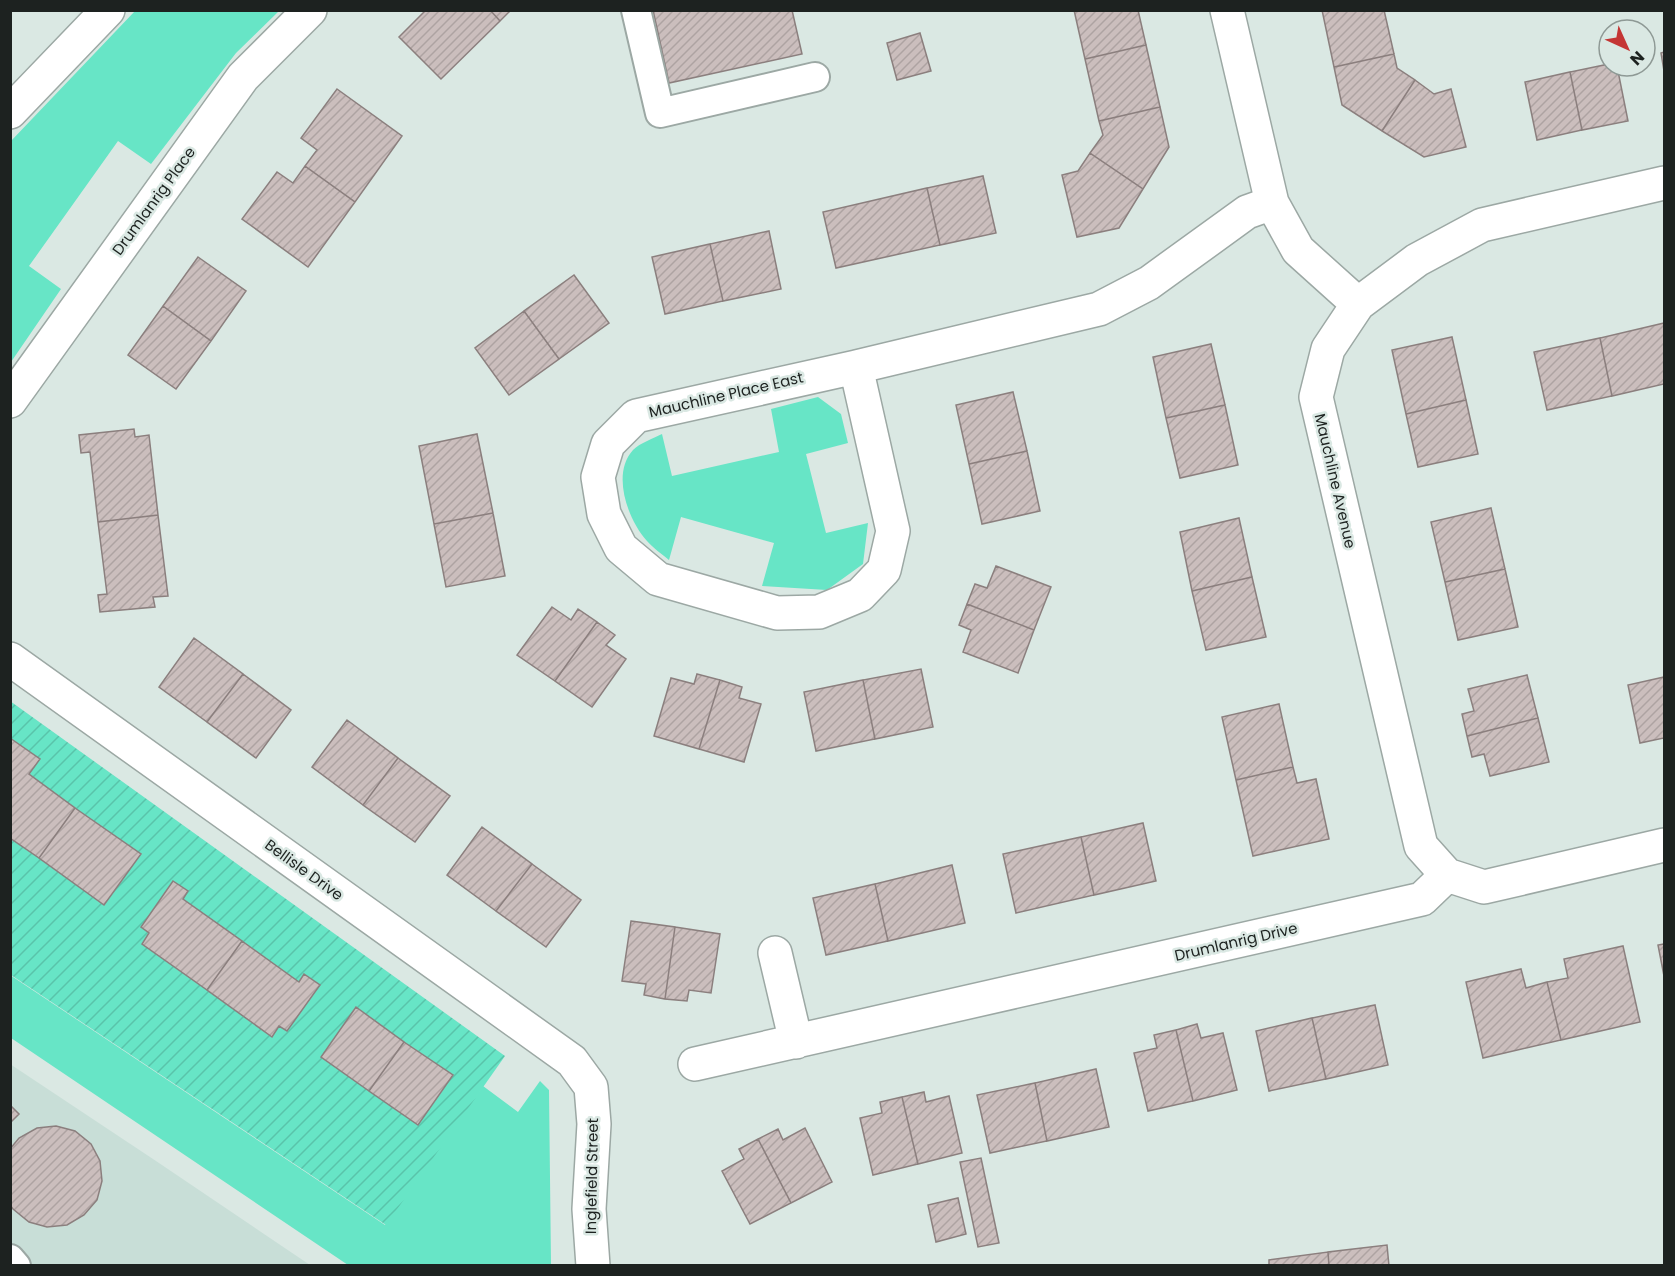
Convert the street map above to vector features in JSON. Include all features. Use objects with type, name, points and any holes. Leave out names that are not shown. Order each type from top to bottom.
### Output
[{"type":"street","points":[[10,112],[108,10]]},
{"type":"street","name":"Drumlanrig Place","points":[[10,401],[243,77],[310,10]]},
{"type":"street","points":[[1227,10],[1272,203],[1298,250],[1358,304]]},
{"type":"street","name":"Mauchline Avenue","points":[[1447,875],[1421,846],[1316,397],[1328,349],[1358,304],[1417,260],[1482,225],[1665,183]]},
{"type":"street","name":"Mauchline Place East","points":[[856,367],[892,531],[884,570],[860,596],[819,612],[777,613],[658,579],[621,548],[604,514],[598,477],[608,444],[636,416],[1099,309],[1149,283],[1248,213],[1272,203]]},
{"type":"street","name":"Bellisle Drive","points":[[10,659],[572,1061],[591,1088]]},
{"type":"street","points":[[1447,875],[1484,887],[1665,845]]},
{"type":"street","name":"Drumlanrig Drive","points":[[695,1064],[1422,899],[1447,875]]},
{"type":"street","points":[[775,953],[796,1042]]},
{"type":"street","name":"Inglefield Street","points":[[591,1088],[594,1124],[589,1209],[593,1266]]},
{"type":"lane","points":[[636,10],[660,113],[815,77]]},
{"type":"lane","points":[[10,1259],[16,1266]]},
{"type":"shaded area","points":[[10,1064],[156,1161],[310,1265],[11,1265]]},
{"type":"green space","points":[[135,11],[279,11],[236,53],[151,164],[118,141],[29,266],[61,289],[11,362],[11,141]]},
{"type":"green space","points":[[818,397],[841,414],[848,443],[806,454],[826,533],[868,523],[863,564],[827,590],[762,586],[774,543],[681,517],[669,560],[647,541],[628,509],[623,484],[623,471],[636,447],[662,434],[672,476],[779,452],[771,409]]},
{"type":"green space","points":[[10,701],[505,1056],[386,1225],[11,975]]},
{"type":"green space","points":[[10,975],[385,1225],[483,1086],[518,1112],[540,1081],[549,1090],[551,1265],[348,1265],[11,1038]]},
{"type":"building","points":[[426,10],[490,10],[500,21],[441,79],[399,37]]},
{"type":"building","points":[[490,10],[511,10],[500,21]]},
{"type":"building","points":[[653,10],[792,10],[802,54],[669,83]]},
{"type":"building","points":[[1074,10],[1138,10],[1146,45],[1085,59]]},
{"type":"building","points":[[1322,10],[1384,10],[1394,54],[1334,67]]},
{"type":"building","points":[[920,33],[931,71],[897,80],[887,43]]},
{"type":"building","points":[[1146,45],[1160,107],[1099,121],[1085,59]]},
{"type":"building","points":[[1664,52],[1664,71],[1661,53]]},
{"type":"building","points":[[1394,54],[1397,68],[1415,80],[1382,131],[1342,105],[1334,67]]},
{"type":"building","points":[[1597,66],[1597,78],[1619,78],[1628,121],[1582,130],[1570,72]]},
{"type":"building","points":[[1570,72],[1582,130],[1537,140],[1525,82]]},
{"type":"building","points":[[1415,80],[1434,94],[1451,89],[1466,147],[1424,157],[1382,131]]},
{"type":"building","points":[[337,89],[402,136],[355,202],[305,166],[317,150],[301,138]]},
{"type":"building","points":[[1160,107],[1169,147],[1143,189],[1090,153],[1103,135],[1099,121]]},
{"type":"building","points":[[1090,153],[1143,189],[1119,228],[1077,237],[1062,175],[1078,171]]},
{"type":"building","points":[[305,166],[355,202],[308,267],[242,219],[277,172],[293,183]]},
{"type":"building","points":[[983,176],[996,233],[940,245],[927,188]]},
{"type":"building","points":[[927,188],[940,245],[836,268],[823,212]]},
{"type":"building","points":[[769,231],[781,289],[723,301],[710,244]]},
{"type":"building","points":[[710,244],[723,301],[665,314],[652,257]]},
{"type":"building","points":[[198,257],[246,291],[211,341],[163,306]]},
{"type":"building","points":[[574,275],[609,323],[559,359],[524,311]]},
{"type":"building","points":[[163,306],[211,341],[176,389],[128,355]]},
{"type":"building","points":[[524,311],[559,359],[509,395],[475,348]]},
{"type":"building","points":[[1664,323],[1664,384],[1612,396],[1600,338]]},
{"type":"building","points":[[1452,337],[1466,400],[1406,414],[1392,350]]},
{"type":"building","points":[[1600,338],[1612,396],[1547,410],[1534,352]]},
{"type":"building","points":[[1211,344],[1225,405],[1166,418],[1153,357]]},
{"type":"building","points":[[1013,392],[1027,451],[969,464],[956,405]]},
{"type":"building","points":[[1466,400],[1478,454],[1418,467],[1406,414]]},
{"type":"building","points":[[1225,405],[1238,465],[1180,478],[1166,418]]},
{"type":"building","points":[[134,429],[135,437],[149,435],[158,515],[98,522],[90,452],[81,453],[79,435]]},
{"type":"building","points":[[477,434],[493,513],[434,524],[419,446]]},
{"type":"building","points":[[1027,451],[1040,511],[982,524],[969,464]]},
{"type":"building","points":[[1491,508],[1505,569],[1445,582],[1431,522]]},
{"type":"building","points":[[493,513],[505,576],[446,587],[434,524]]},
{"type":"building","points":[[158,515],[168,596],[153,597],[155,607],[100,612],[98,595],[107,594],[98,522]]},
{"type":"building","points":[[1239,518],[1252,577],[1192,591],[1180,532]]},
{"type":"building","points":[[996,566],[1051,587],[1034,630],[967,604],[975,584],[987,588]]},
{"type":"building","points":[[1505,569],[1518,627],[1458,640],[1445,582]]},
{"type":"building","points":[[1252,577],[1266,637],[1206,650],[1192,591]]},
{"type":"building","points":[[967,604],[1034,630],[1018,673],[963,652],[971,630],[959,625]]},
{"type":"building","points":[[552,607],[571,620],[578,609],[597,622],[555,681],[517,655]]},
{"type":"building","points":[[597,622],[615,635],[606,645],[626,659],[592,707],[555,681]]},
{"type":"building","points":[[194,638],[243,674],[207,722],[159,687]]},
{"type":"building","points":[[921,669],[933,727],[875,739],[863,680]]},
{"type":"building","points":[[243,674],[291,710],[256,758],[207,722]]},
{"type":"building","points":[[697,674],[720,680],[699,749],[654,736],[671,678],[694,684]]},
{"type":"building","points":[[1527,675],[1538,718],[1467,736],[1462,714],[1474,711],[1468,689]]},
{"type":"building","points":[[1664,677],[1664,738],[1640,743],[1628,685]]},
{"type":"building","points":[[720,680],[742,687],[739,698],[761,704],[744,762],[699,749]]},
{"type":"building","points":[[863,680],[875,739],[816,751],[804,692]]},
{"type":"building","points":[[1279,704],[1293,767],[1236,780],[1222,717]]},
{"type":"building","points":[[1538,718],[1549,762],[1490,776],[1484,754],[1472,757],[1467,736]]},
{"type":"building","points":[[347,720],[398,758],[363,805],[312,767]]},
{"type":"building","points":[[10,738],[40,759],[29,774],[75,808],[39,858],[10,838]]},
{"type":"building","points":[[398,758],[450,796],[415,842],[363,805]]},
{"type":"building","points":[[1293,767],[1297,783],[1316,779],[1329,839],[1253,856],[1236,780]]},
{"type":"building","points":[[75,808],[141,854],[104,905],[39,858]]},
{"type":"building","points":[[1143,823],[1156,881],[1094,895],[1081,837]]},
{"type":"building","points":[[482,827],[532,864],[496,911],[447,875]]},
{"type":"building","points":[[1081,837],[1094,895],[1016,913],[1003,854]]},
{"type":"building","points":[[532,864],[581,900],[546,947],[496,911]]},
{"type":"building","points":[[952,865],[965,923],[888,941],[875,884]]},
{"type":"building","points":[[173,881],[188,891],[183,899],[242,941],[207,990],[142,944],[149,933],[141,927]]},
{"type":"building","points":[[875,884],[888,941],[826,955],[813,898]]},
{"type":"building","points":[[631,921],[675,927],[665,999],[644,995],[646,984],[622,981]]},
{"type":"building","points":[[675,927],[720,934],[711,993],[689,990],[687,1001],[665,999]]},
{"type":"building","points":[[242,941],[299,982],[304,974],[320,985],[287,1031],[279,1026],[272,1037],[207,990]]},
{"type":"building","points":[[1664,944],[1664,976],[1658,945]]},
{"type":"building","points":[[1623,946],[1640,1022],[1561,1040],[1547,982],[1568,978],[1564,959]]},
{"type":"building","points":[[1521,969],[1526,988],[1547,982],[1561,1040],[1483,1058],[1466,982]]},
{"type":"building","points":[[1375,1005],[1388,1065],[1326,1079],[1312,1018]]},
{"type":"building","points":[[356,1007],[404,1042],[369,1091],[321,1057]]},
{"type":"building","points":[[1312,1018],[1326,1079],[1269,1091],[1256,1031]]},
{"type":"building","points":[[1197,1024],[1201,1038],[1223,1033],[1237,1090],[1193,1101],[1176,1030]]},
{"type":"building","points":[[1176,1030],[1193,1101],[1148,1111],[1134,1053],[1157,1048],[1154,1035]]},
{"type":"building","points":[[404,1042],[453,1075],[418,1125],[369,1091]]},
{"type":"building","points":[[1096,1069],[1109,1127],[1047,1141],[1035,1083]]},
{"type":"building","points":[[1035,1083],[1047,1141],[990,1153],[977,1095]]},
{"type":"building","points":[[924,1092],[926,1102],[949,1096],[962,1153],[918,1164],[902,1097]]},
{"type":"building","points":[[902,1097],[918,1164],[873,1175],[860,1118],[882,1113],[880,1102]]},
{"type":"building","points":[[10,1105],[19,1114],[10,1123]]},
{"type":"building","points":[[56,1126],[75,1131],[91,1144],[100,1161],[102,1181],[97,1200],[84,1215],[67,1225],[47,1227],[29,1222],[10,1205],[10,1149],[19,1138],[37,1128]]},
{"type":"building","points":[[805,1128],[832,1182],[791,1203],[758,1139],[778,1129],[783,1140]]},
{"type":"building","points":[[758,1139],[791,1203],[750,1224],[722,1171],[744,1159],[739,1149]]},
{"type":"building","points":[[981,1158],[999,1243],[978,1247],[960,1162]]},
{"type":"building","points":[[958,1198],[966,1234],[936,1242],[928,1205]]},
{"type":"building","points":[[1387,1245],[1389,1266],[1329,1266],[1328,1252]]},
{"type":"building","points":[[1328,1252],[1329,1266],[1269,1266],[1269,1260]]}]
